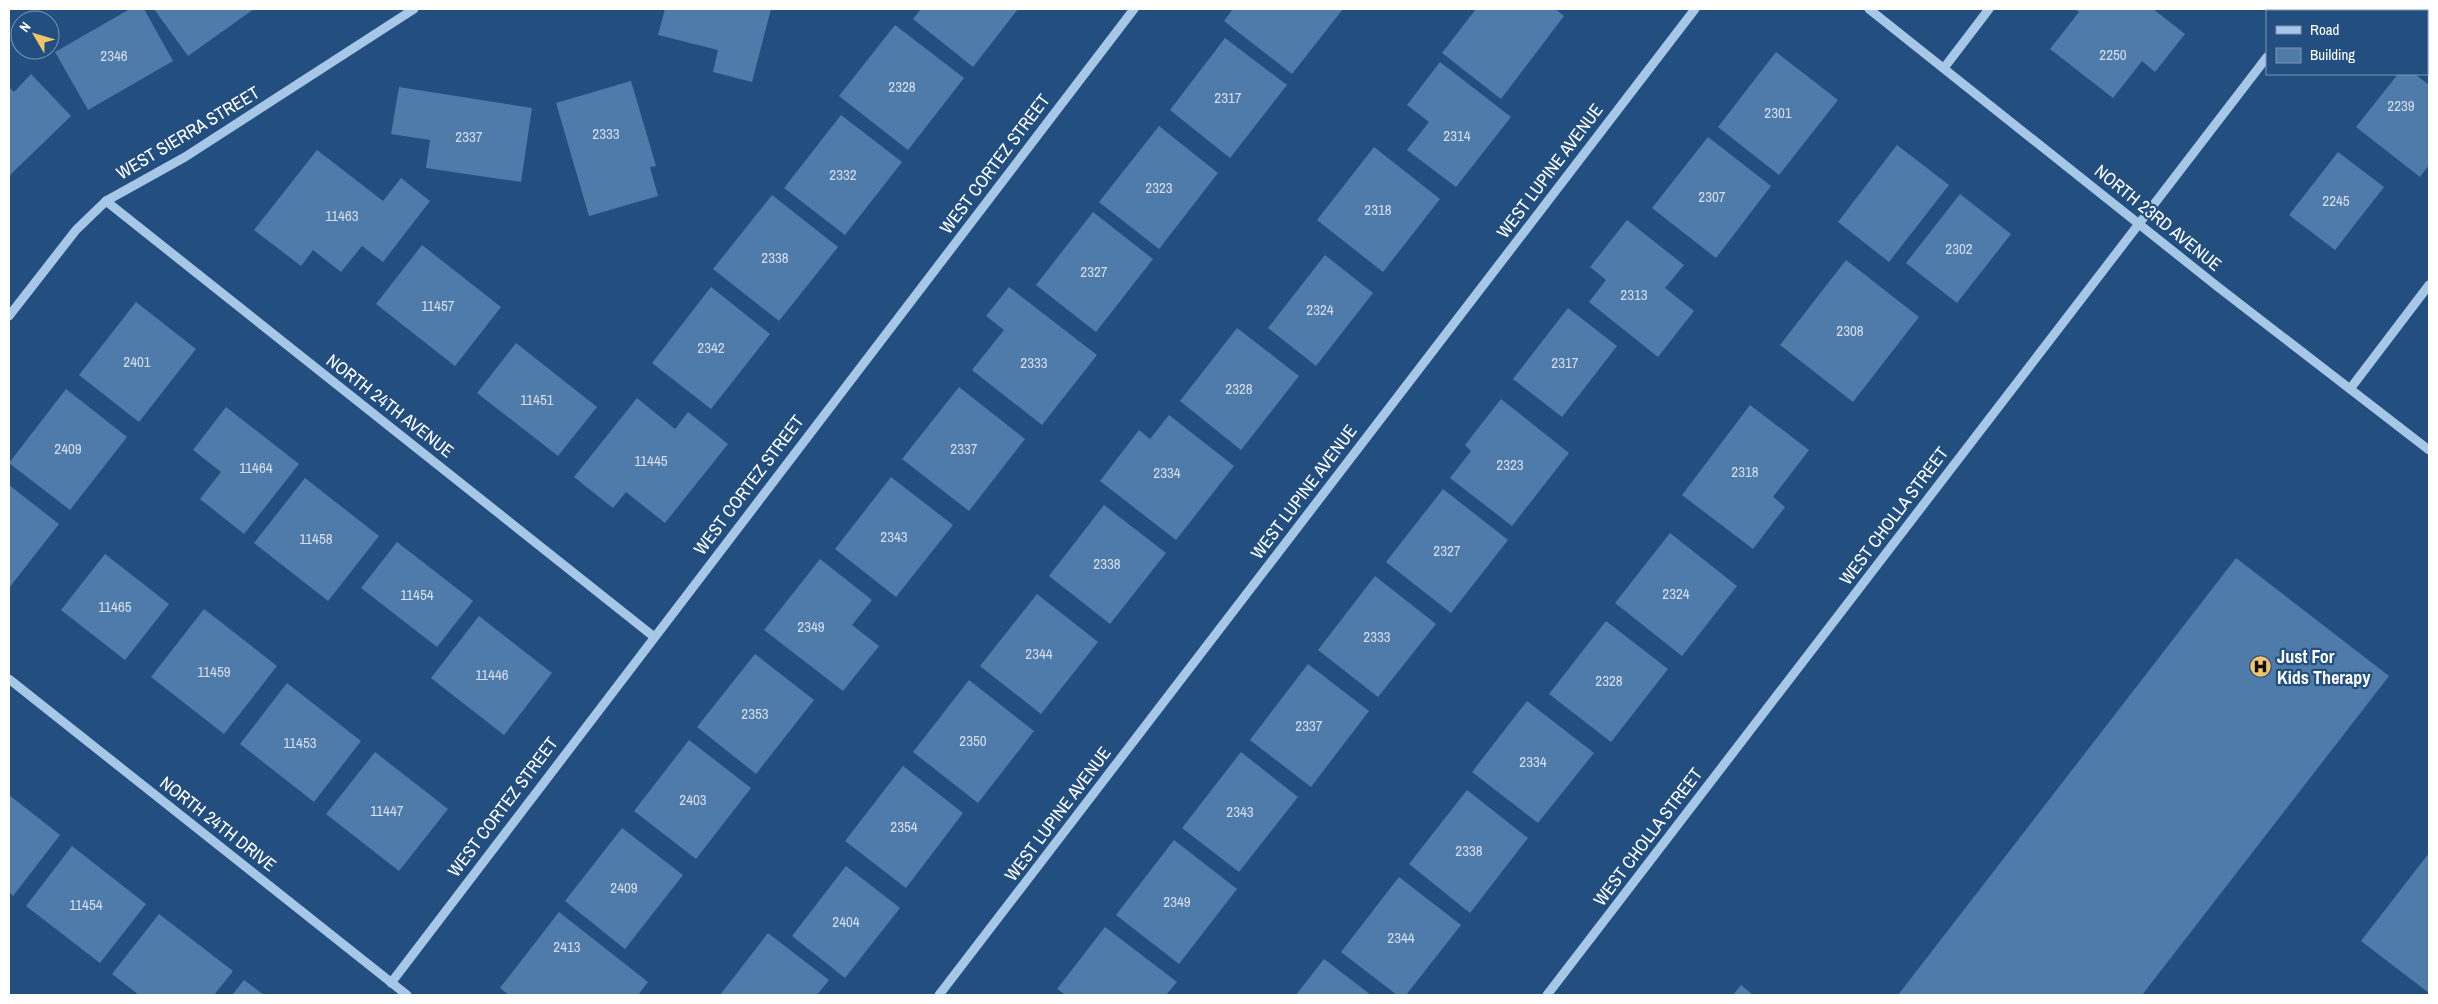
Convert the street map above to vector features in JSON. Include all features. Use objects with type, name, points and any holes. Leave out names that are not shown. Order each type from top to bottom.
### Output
[{"type":"street","name":"WEST SIERRA STREET","points":[[9,316],[76,230],[106,201],[185,158],[414,9]]},
{"type":"street","name":"WEST CORTEZ STREET","points":[[391,983],[653,636],[1134,9]]},
{"type":"street","name":"WEST LUPINE AVENUE","points":[[939,995],[1695,9]]},
{"type":"street","name":"NORTH 23RD AVENUE","points":[[1869,9],[2138,223],[2429,450]]},
{"type":"street","points":[[1944,68],[1989,9]]},
{"type":"street","name":"WEST CHOLLA STREET","points":[[1547,995],[2266,58]]},
{"type":"street","name":"NORTH 24TH AVENUE","points":[[106,201],[653,636]]},
{"type":"street","points":[[2350,389],[2429,285]]},
{"type":"street","name":"NORTH 24TH DRIVE","points":[[9,679],[407,995]]},
{"type":"building","points":[[130,9],[144,9],[173,61],[88,110],[60,60],[60,49]]},
{"type":"building","points":[[154,9],[254,9],[188,56]]},
{"type":"building","points":[[665,9],[771,9],[752,82],[713,72],[718,50],[658,35]]},
{"type":"building","points":[[921,9],[1018,9],[973,67],[913,19]]},
{"type":"building","points":[[1233,9],[1343,9],[1292,74],[1224,21]]},
{"type":"building","points":[[1476,9],[1555,9],[1564,16],[1501,99],[1442,53]]},
{"type":"building","points":[[2075,9],[2153,9],[2185,34],[2155,72],[2142,61],[2113,98],[2050,49],[2079,12]]},
{"type":"building","points":[[895,25],[964,78],[908,150],[839,96]]},
{"type":"building","points":[[1225,38],[1287,85],[1230,158],[1170,110]]},
{"type":"building","points":[[2429,40],[2429,66],[2428,65]]},
{"type":"building","points":[[1776,52],[1838,100],[1779,175],[1718,127]]},
{"type":"building","points":[[1440,62],[1511,117],[1456,187],[1407,150],[1429,122],[1407,105]]},
{"type":"building","points":[[31,74],[71,116],[9,176],[9,87],[14,92]]},
{"type":"building","points":[[2397,75],[2416,75],[2429,85],[2429,165],[2420,177],[2356,127]]},
{"type":"building","points":[[631,81],[656,166],[650,167],[658,196],[589,216],[556,103]]},
{"type":"building","points":[[399,87],[532,108],[521,182],[426,168],[430,140],[391,134]]},
{"type":"building","points":[[841,115],[902,162],[845,235],[784,188]]},
{"type":"building","points":[[1159,126],[1218,173],[1159,249],[1099,202]]},
{"type":"building","points":[[1708,137],[1771,186],[1716,258],[1652,208]]},
{"type":"building","points":[[1897,145],[1949,185],[1889,262],[1838,222]]},
{"type":"building","points":[[1374,147],[1440,199],[1383,272],[1317,220]]},
{"type":"building","points":[[317,150],[383,201],[401,178],[430,201],[383,262],[362,246],[341,272],[313,250],[301,266],[254,230]]},
{"type":"building","points":[[2338,152],[2384,187],[2335,250],[2289,215]]},
{"type":"building","points":[[1960,194],[2011,234],[1957,303],[1906,263]]},
{"type":"building","points":[[772,195],[838,247],[779,321],[713,269]]},
{"type":"building","points":[[1093,212],[1153,259],[1096,332],[1036,285]]},
{"type":"building","points":[[1627,220],[1684,265],[1665,288],[1694,311],[1658,357],[1589,302],[1606,280],[1590,267]]},
{"type":"building","points":[[422,245],[501,307],[455,366],[376,304]]},
{"type":"building","points":[[1325,255],[1373,293],[1316,366],[1268,328]]},
{"type":"building","points":[[1846,260],[1919,317],[1853,402],[1780,345]]},
{"type":"building","points":[[711,287],[770,334],[711,409],[652,363]]},
{"type":"building","points":[[1009,287],[1097,355],[1042,425],[972,370],[1004,330],[986,316]]},
{"type":"building","points":[[136,302],[196,349],[139,422],[79,375]]},
{"type":"building","points":[[1568,308],[1617,346],[1562,417],[1513,379]]},
{"type":"building","points":[[1237,328],[1299,376],[1241,450],[1180,401]]},
{"type":"building","points":[[516,343],[597,407],[558,456],[477,393]]},
{"type":"building","points":[[959,387],[1025,439],[969,511],[902,459]]},
{"type":"building","points":[[66,389],[127,437],[70,510],[9,463]]},
{"type":"building","points":[[637,398],[675,429],[688,412],[728,444],[665,523],[626,492],[613,508],[574,477]]},
{"type":"building","points":[[1501,399],[1569,453],[1512,526],[1450,478],[1471,451],[1465,445]]},
{"type":"building","points":[[1750,405],[1809,450],[1773,497],[1785,507],[1753,549],[1682,495]]},
{"type":"building","points":[[226,407],[299,464],[244,534],[200,499],[221,472],[193,450]]},
{"type":"building","points":[[1169,415],[1234,466],[1176,540],[1100,481],[1139,430],[1150,439]]},
{"type":"building","points":[[891,477],[953,525],[896,597],[835,549]]},
{"type":"building","points":[[305,478],[379,536],[328,601],[254,543]]},
{"type":"building","points":[[9,485],[59,524],[9,588]]},
{"type":"building","points":[[1443,489],[1508,540],[1451,613],[1386,562]]},
{"type":"building","points":[[1104,505],[1166,553],[1110,624],[1049,576]]},
{"type":"building","points":[[1670,533],[1737,586],[1682,656],[1615,603]]},
{"type":"building","points":[[397,542],[473,601],[437,647],[361,588]]},
{"type":"building","points":[[105,554],[169,604],[125,660],[61,610]]},
{"type":"building","points":[[2236,558],[2389,676],[2142,995],[1898,995]]},
{"type":"building","points":[[820,559],[872,600],[852,625],[879,646],[843,691],[764,630]]},
{"type":"building","points":[[1375,576],[1436,624],[1378,697],[1318,650]]},
{"type":"building","points":[[1037,594],[1098,642],[1041,714],[980,666]]},
{"type":"building","points":[[204,609],[277,666],[224,734],[151,677]]},
{"type":"building","points":[[479,616],[552,673],[504,735],[431,678]]},
{"type":"building","points":[[1606,621],[1668,669],[1611,742],[1549,694]]},
{"type":"building","points":[[755,654],[814,700],[756,774],[697,727]]},
{"type":"building","points":[[1308,664],[1369,711],[1311,787],[1250,740]]},
{"type":"building","points":[[969,680],[1034,731],[978,803],[913,752]]},
{"type":"building","points":[[287,683],[361,741],[314,802],[240,744]]},
{"type":"building","points":[[1527,701],[1594,753],[1538,823],[1472,772]]},
{"type":"building","points":[[689,740],[751,788],[696,859],[634,811]]},
{"type":"building","points":[[375,752],[448,809],[399,871],[326,814]]},
{"type":"building","points":[[1241,752],[1298,797],[1239,872],[1182,828]]},
{"type":"building","points":[[903,766],[963,813],[906,888],[845,841]]},
{"type":"building","points":[[1467,790],[1528,838],[1470,913],[1409,864]]},
{"type":"building","points":[[9,795],[60,835],[13,896],[9,892]]},
{"type":"building","points":[[622,828],[683,875],[625,949],[565,901]]},
{"type":"building","points":[[1174,840],[1237,889],[1179,964],[1116,915]]},
{"type":"building","points":[[72,846],[146,904],[100,963],[26,906]]},
{"type":"building","points":[[2429,853],[2429,993],[2361,941]]},
{"type":"building","points":[[846,866],[900,908],[845,978],[792,936]]},
{"type":"building","points":[[1399,877],[1461,925],[1406,995],[1397,995],[1341,952]]},
{"type":"building","points":[[559,912],[648,982],[638,995],[509,995],[500,988]]},
{"type":"building","points":[[159,914],[233,971],[214,995],[139,995],[112,974]]},
{"type":"building","points":[[1105,927],[1177,982],[1166,995],[1066,995],[1057,989]]},
{"type":"building","points":[[768,933],[829,980],[817,995],[720,995]]},
{"type":"building","points":[[1324,959],[1371,995],[1296,995]]},
{"type":"building","points":[[244,980],[264,995],[232,995]]},
{"type":"building","points":[[1741,985],[1753,995],[1733,995]]},
{"type":"place","name":"Just For Kids Therapy","points":[[2261,667]]}]
